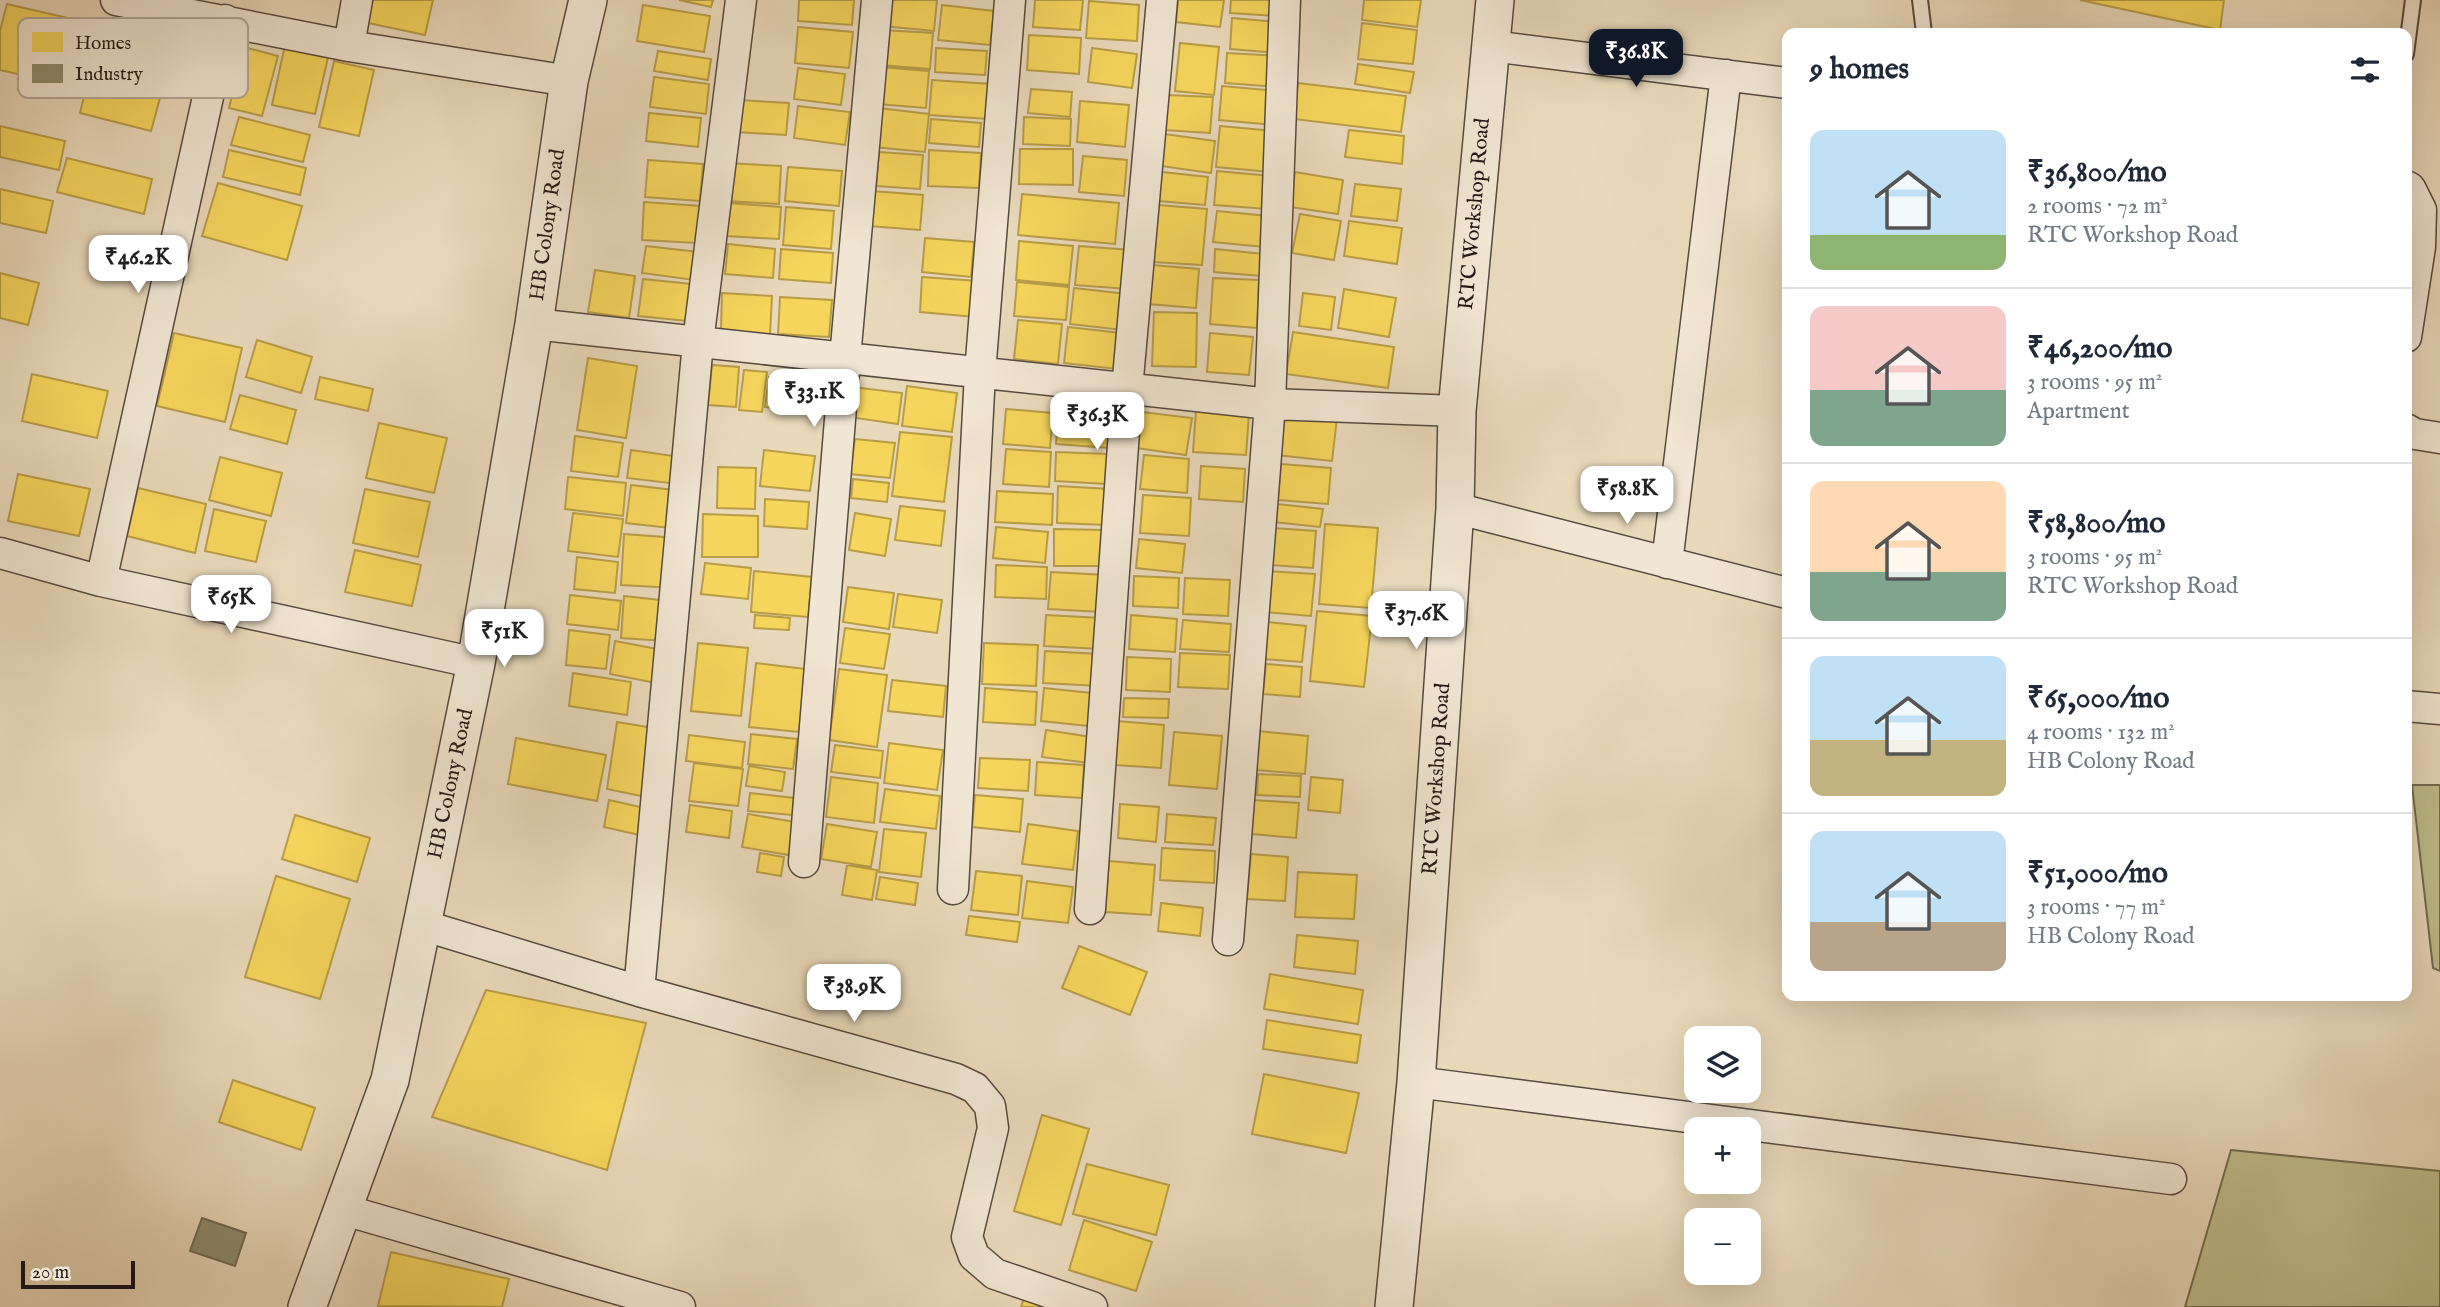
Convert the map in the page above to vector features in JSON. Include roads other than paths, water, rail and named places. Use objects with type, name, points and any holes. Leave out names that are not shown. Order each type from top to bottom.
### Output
[{"type":"street","points":[[116,0],[214,18]]},
{"type":"street","points":[[349,46],[357,0]]},
{"type":"street","name":"HB Colony Road","points":[[307,1307],[390,1080],[476,663],[534,324],[569,81],[588,0]]},
{"type":"street","points":[[639,991],[698,342],[741,0]]},
{"type":"street","points":[[804,862],[877,0]]},
{"type":"street","points":[[953,889],[980,373],[1010,0]]},
{"type":"street","points":[[1090,909],[1127,389],[1162,0]]},
{"type":"street","points":[[1228,940],[1270,404],[1285,0]]},
{"type":"street","name":"RTC Workshop Road","points":[[1394,1307],[1416,1082],[1455,508],[1457,411],[1495,0]]},
{"type":"street","points":[[248,25],[349,46],[569,81]]},
{"type":"street","points":[[1491,46],[1782,82]]},
{"type":"street","points":[[1667,563],[1726,75]]},
{"type":"street","points":[[101,581],[208,98]]},
{"type":"street","points":[[2412,192],[2421,210],[2420,247],[2412,298]]},
{"type":"street","points":[[534,324],[1270,404],[1457,411]]},
{"type":"street","points":[[2412,432],[2440,438]]},
{"type":"street","points":[[1455,508],[1782,592]]},
{"type":"street","points":[[0,553],[101,581],[476,663]]},
{"type":"street","points":[[2412,707],[2440,709]]},
{"type":"street","points":[[422,925],[639,991],[956,1079],[975,1088],[990,1106],[993,1128],[967,1237],[974,1256],[995,1274],[1092,1307]]},
{"type":"street","points":[[1416,1082],[2171,1179]]},
{"type":"street","points":[[341,1209],[680,1307]]},
{"type":"lane","points":[[1920,0],[1923,28]]},
{"type":"lane","points":[[2409,28],[2413,0]]}]
